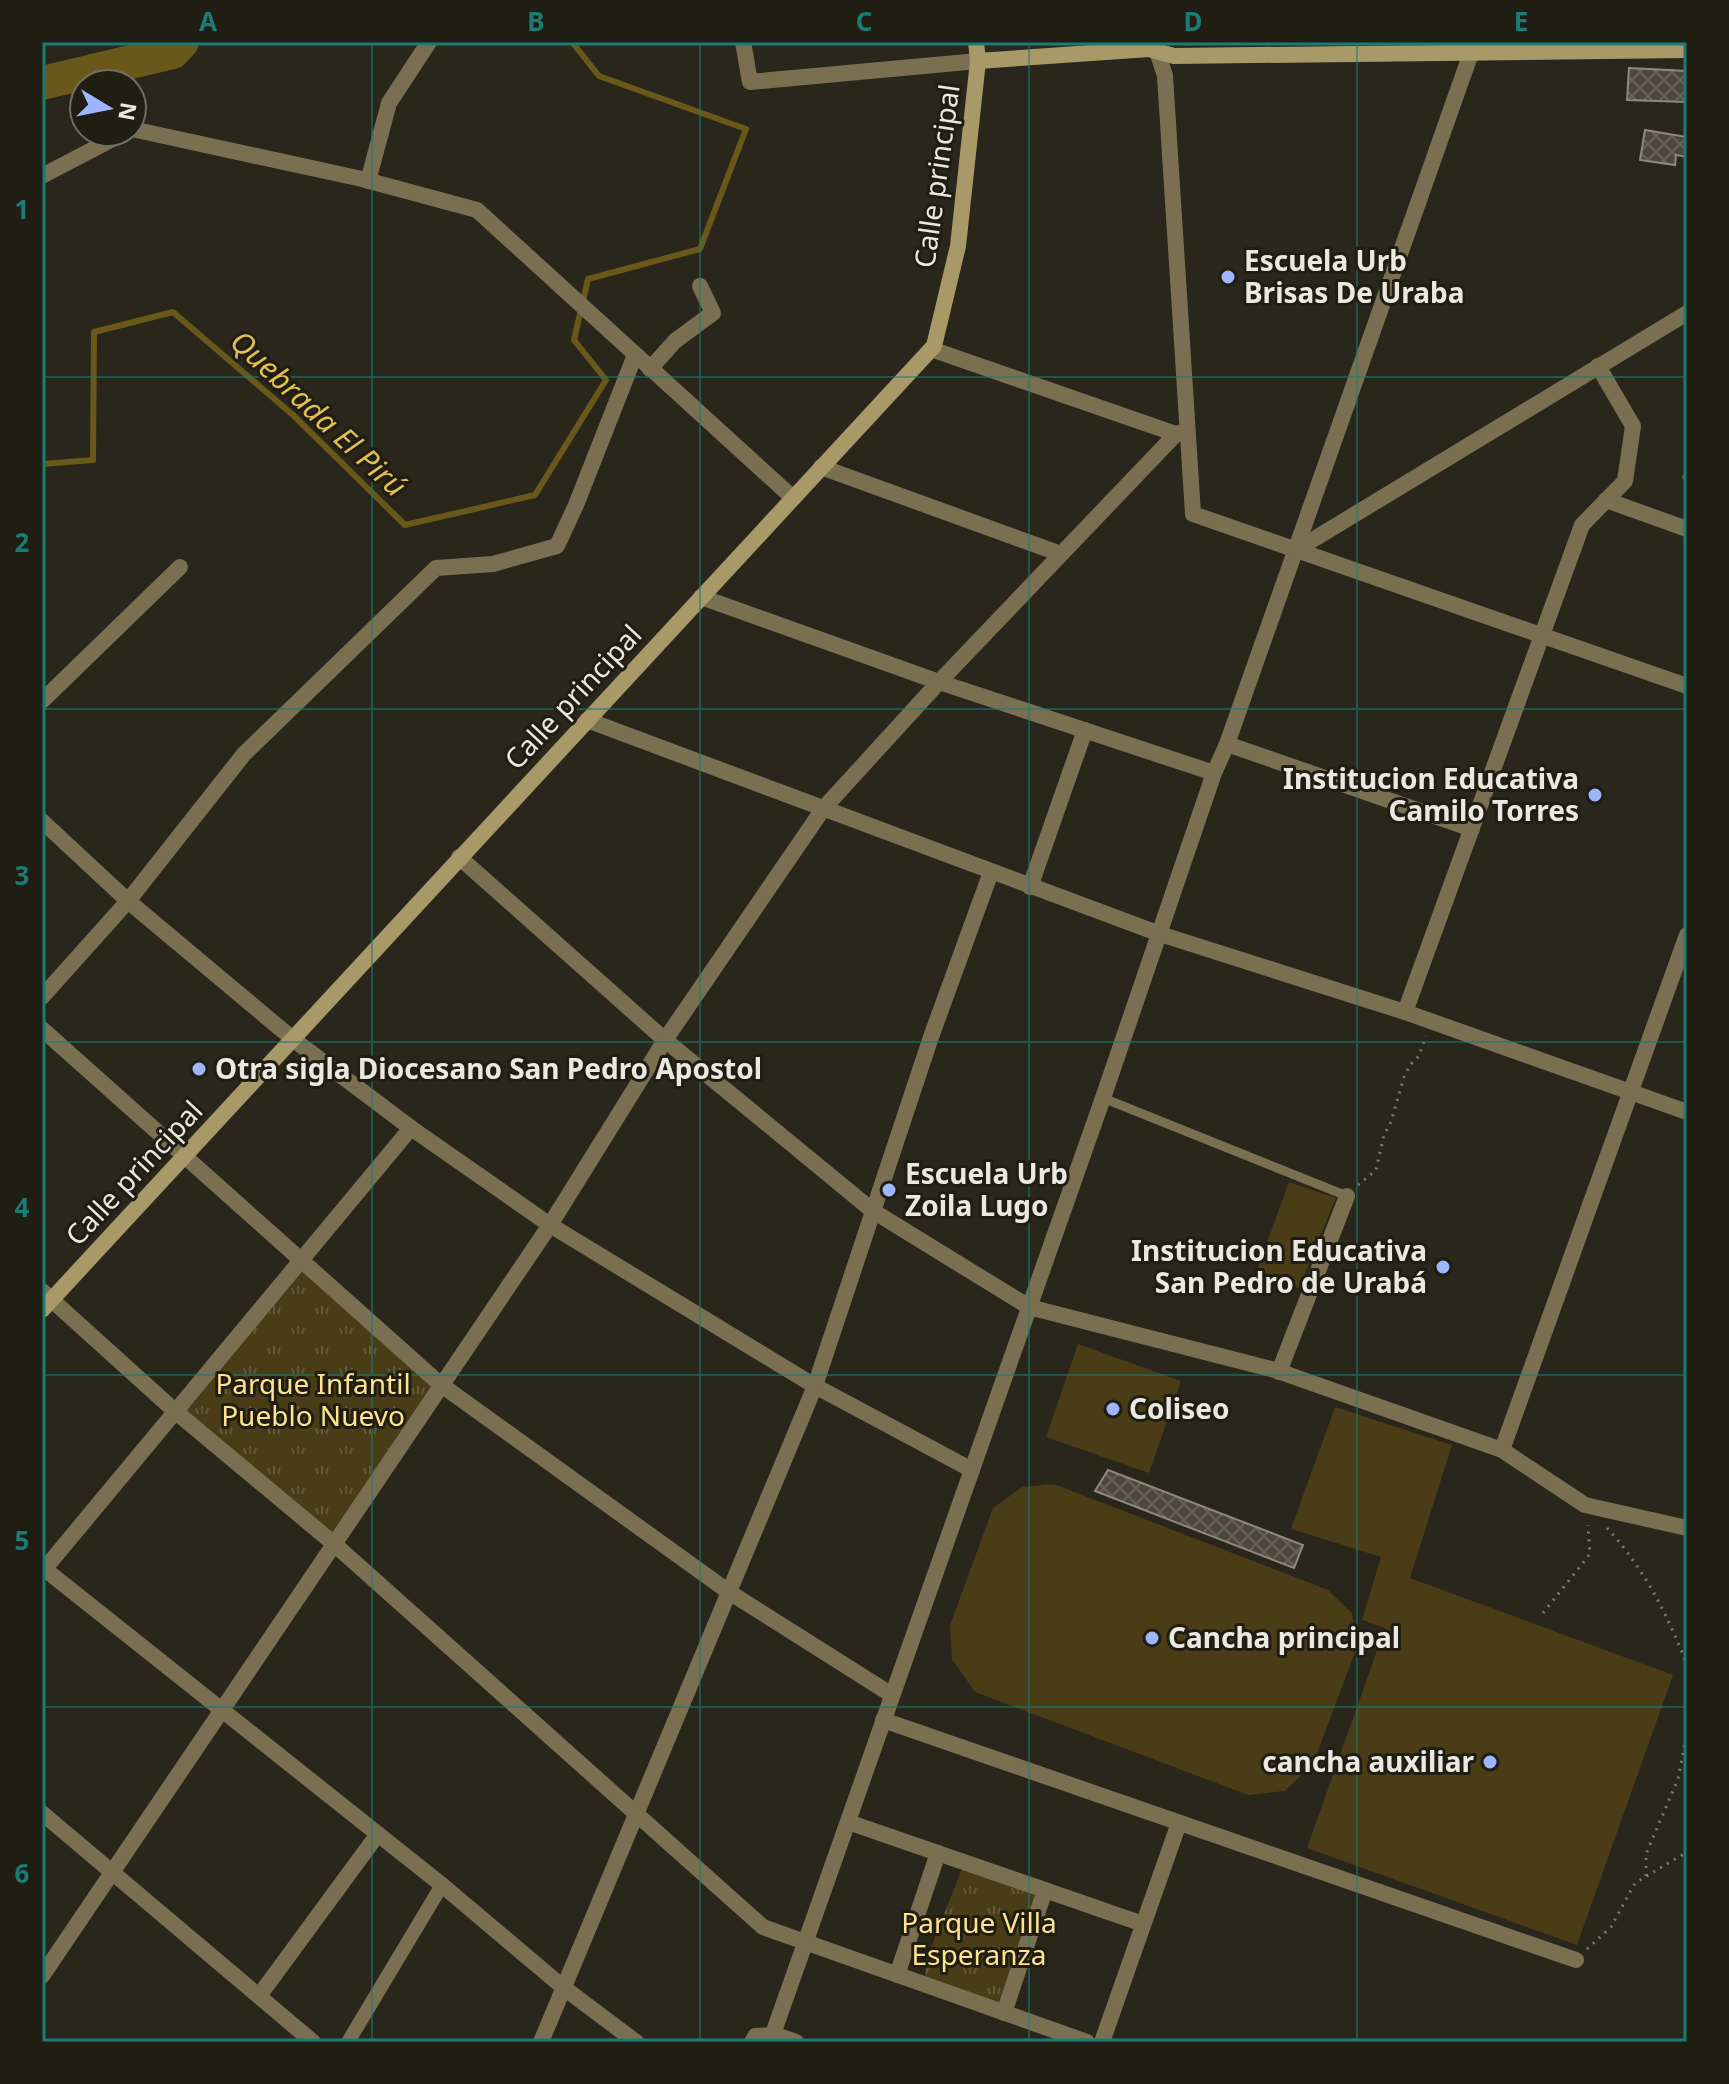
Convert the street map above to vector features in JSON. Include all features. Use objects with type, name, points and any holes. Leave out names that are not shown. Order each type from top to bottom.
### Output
[{"type":"main road","name":"Calle principal","points":[[45,1300],[185,1157],[934,346],[958,246],[978,61],[976,42]]},
{"type":"main road","points":[[978,61],[1149,49],[1174,56],[1426,48],[1471,53],[1687,50]]},
{"type":"street","points":[[368,181],[389,103],[429,42]]},
{"type":"street","points":[[743,42],[750,82],[978,61]]},
{"type":"street","points":[[1157,51],[1165,76],[1182,432],[1193,514],[1687,686]]},
{"type":"street","points":[[773,2034],[1103,1098],[1214,773],[1227,744],[1471,53]]},
{"type":"street","points":[[148,133],[368,181],[477,210],[793,498]]},
{"type":"street","points":[[42,176],[95,148]]},
{"type":"street","points":[[650,369],[675,341],[713,313],[700,286]]},
{"type":"street","points":[[1296,550],[1687,313]]},
{"type":"street","points":[[931,349],[1182,432]]},
{"type":"street","points":[[42,997],[128,901],[244,754],[436,568],[493,564],[557,546],[635,355]]},
{"type":"street","points":[[1405,1012],[1582,525],[1625,481],[1633,426],[1598,366]]},
{"type":"street","points":[[42,1976],[550,1225],[665,1040],[823,809],[939,682],[1182,432]]},
{"type":"street","points":[[821,467],[1061,554]]},
{"type":"street","points":[[1606,500],[1687,529]]},
{"type":"street","points":[[42,701],[180,567]]},
{"type":"street","points":[[701,597],[939,682],[1214,773]]},
{"type":"street","points":[[587,720],[1160,934],[1405,1012],[1687,1112]]},
{"type":"street","points":[[1030,887],[1085,730]]},
{"type":"street","points":[[1227,744],[1472,829]]},
{"type":"street","points":[[42,821],[128,901],[294,1040],[411,1128],[550,1225],[815,1386],[972,1470]]},
{"type":"street","points":[[459,857],[665,1040],[873,1211],[1029,1307],[1279,1372],[1502,1450],[1585,1505],[1687,1528]]},
{"type":"street","points":[[541,2042],[815,1386],[931,1037],[991,872]]},
{"type":"street","points":[[1502,1450],[1687,935]]},
{"type":"street","points":[[42,1029],[440,1384],[729,1592],[892,1695]]},
{"type":"street","points":[[411,1128],[43,1570],[442,1885],[564,1988],[636,2042]]},
{"type":"street","points":[[1279,1372],[1347,1196]]},
{"type":"street","points":[[45,1300],[333,1543],[763,1927],[1087,2042]]},
{"type":"street","points":[[883,1720],[1576,1960]]},
{"type":"street","points":[[42,1813],[313,2042]]},
{"type":"street","points":[[848,1822],[1143,1924]]},
{"type":"street","points":[[1102,2042],[1179,1823]]},
{"type":"street","points":[[259,1996],[378,1834]]},
{"type":"street","points":[[897,1975],[938,1853]]},
{"type":"street","points":[[348,2042],[442,1885]]},
{"type":"street","points":[[1004,2013],[1045,1890]]},
{"type":"street","points":[[751,2042],[755,2035],[773,2034],[796,2042]]},
{"type":"lane","points":[[1103,1098],[1347,1196]]},
{"type":"path","points":[[1347,1196],[1376,1170],[1384,1135],[1404,1077],[1419,1056],[1430,1022]]},
{"type":"path","points":[[1543,1613],[1590,1554],[1585,1505]]},
{"type":"path","points":[[1585,1505],[1594,1520],[1602,1523],[1618,1539],[1667,1613],[1687,1665]]},
{"type":"path","points":[[1646,1876],[1646,1854],[1678,1779],[1687,1733]]},
{"type":"path","points":[[1576,1960],[1611,1927],[1635,1883],[1687,1852]]},
{"type":"green space","points":[[1289,1182],[1336,1198],[1299,1288],[1255,1275]]},
{"type":"green space","name":"Parque Infantil Pueblo Nuevo","points":[[301,1260],[440,1384],[333,1543],[176,1412]]},
{"type":"green space","name":"Coliseo","points":[[1078,1344],[1181,1381],[1149,1473],[1046,1437]]},
{"type":"green space","name":"cancha auxiliar","points":[[1335,1407],[1452,1445],[1410,1578],[1673,1675],[1577,1945],[1307,1848],[1385,1628],[1362,1620],[1381,1557],[1291,1529]]},
{"type":"green space","name":"Cancha principal","points":[[1054,1484],[1328,1590],[1352,1613],[1356,1650],[1313,1764],[1285,1791],[1248,1795],[975,1692],[952,1659],[950,1625],[993,1508],[1022,1487]]},
{"type":"green space","name":"Parque Villa Esperanza","points":[[962,1869],[1036,1895],[1000,2004],[925,1976],[927,1957]]},
{"type":"building","points":[[1629,68],[1687,71],[1687,102],[1627,100]]},
{"type":"building","points":[[1645,130],[1687,137],[1687,157],[1676,155],[1675,165],[1640,160]]},
{"type":"building","points":[[1108,1470],[1303,1545],[1294,1568],[1095,1491]]},
{"type":"waterway","points":[[42,83],[173,52],[182,42]]},
{"type":"waterway","name":"Quebrada El Pirú","points":[[42,464],[93,460],[94,332],[173,312],[293,415],[405,525],[535,495],[606,380],[574,340],[588,279],[700,249],[746,129],[599,76],[572,42]]},
{"type":"place","name":"Escuela Urb Brisas De Uraba","points":[[1228,277]]},
{"type":"place","name":"Institucion Educativa Camilo Torres","points":[[1595,795]]},
{"type":"place","name":"Otra sigla Diocesano San Pedro Apostol","points":[[199,1069]]},
{"type":"place","name":"Escuela Urb Zoila Lugo","points":[[889,1190]]},
{"type":"place","name":"Institucion Educativa San Pedro de Urabá","points":[[1443,1267]]},
{"type":"place","name":"Coliseo","points":[[1113,1409]]},
{"type":"place","name":"Cancha principal","points":[[1152,1638]]},
{"type":"place","name":"cancha auxiliar","points":[[1490,1762]]}]
